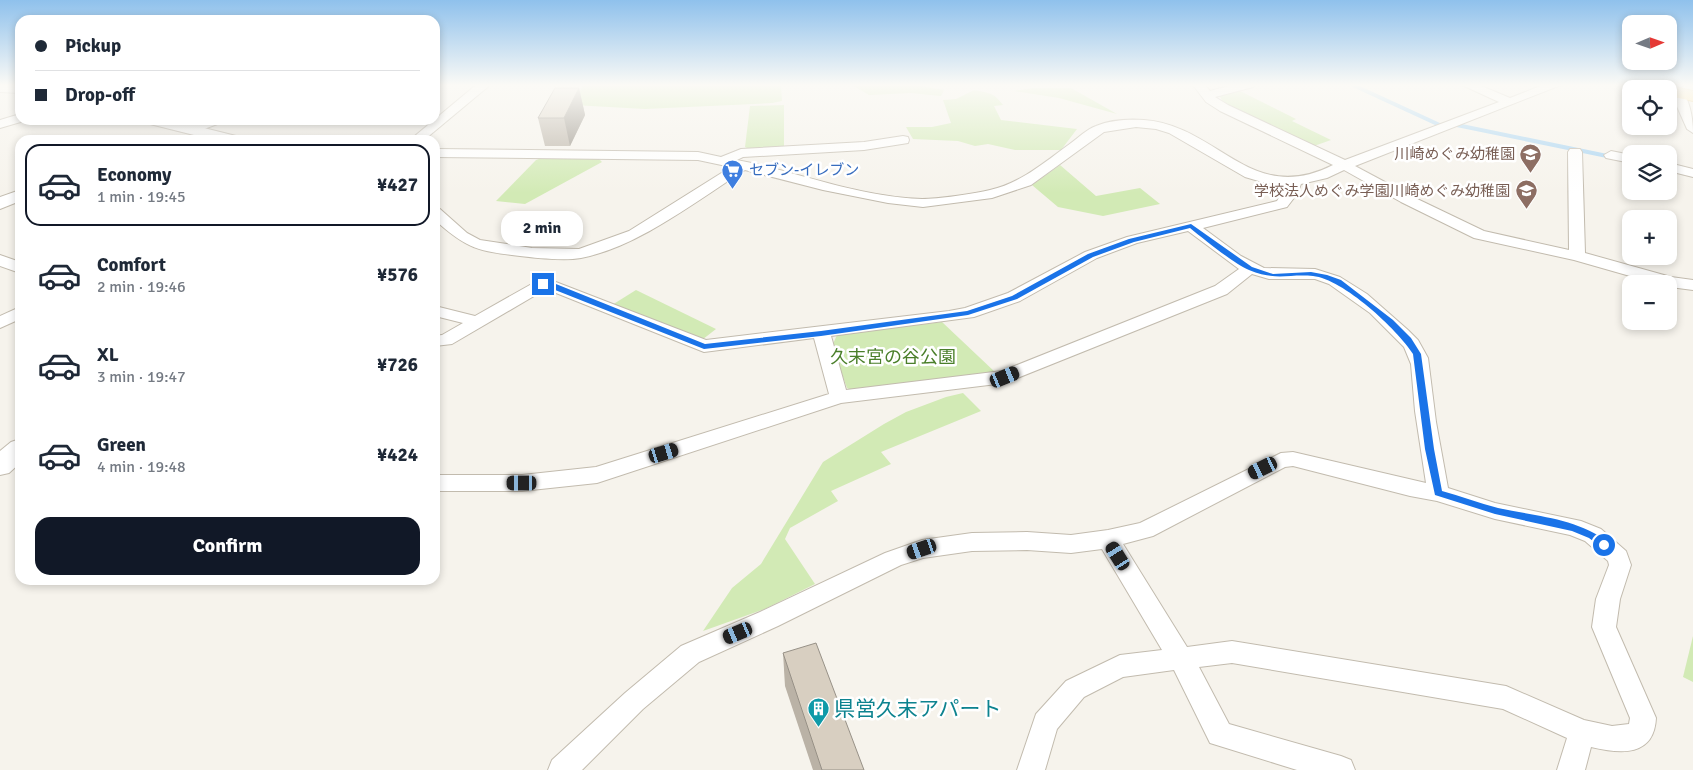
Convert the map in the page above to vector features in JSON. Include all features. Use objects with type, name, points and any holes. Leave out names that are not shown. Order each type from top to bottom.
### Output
[{"type":"street","points":[[1250,121],[1344,165],[1406,199],[1479,235],[1577,256],[1670,282],[1693,285]]},
{"type":"street","points":[[440,153],[698,156],[743,165],[823,186],[888,199],[923,203],[992,194],[1026,182],[1099,129],[1111,126],[1139,123],[1174,130],[1249,174],[1265,179],[1296,181],[1327,175],[1344,165],[1459,121]]},
{"type":"street","points":[[172,125],[212,135]]},
{"type":"street","points":[[178,135],[204,125]]},
{"type":"street","points":[[422,135],[435,125]]},
{"type":"street","points":[[724,161],[741,153],[864,146],[903,140]]},
{"type":"street","points":[[1575,152],[1577,256]]},
{"type":"street","points":[[1611,155],[1622,158]]},
{"type":"street","points":[[440,216],[462,236],[475,243],[493,248],[532,253],[579,254],[596,250],[634,234],[743,165]]},
{"type":"street","points":[[1677,169],[1693,172]]},
{"type":"street","points":[[440,341],[446,340],[543,284],[548,284],[704,346],[821,333],[968,313],[1014,297],[1091,255],[1132,240],[1282,204],[1290,194],[1296,181]]},
{"type":"street","points":[[0,203],[15,197]]},
{"type":"street","points":[[1191,226],[1250,268],[1273,276],[1311,274],[1325,276],[1338,282],[1390,322],[1408,340],[1417,354],[1429,449],[1438,493]]},
{"type":"street","points":[[0,260],[15,266]]},
{"type":"street","points":[[440,483],[522,483],[597,475],[839,397],[1005,377],[1221,290],[1250,268]]},
{"type":"street","points":[[440,312],[477,322]]},
{"type":"street","points":[[0,323],[15,315]]},
{"type":"street","points":[[821,333],[839,397]]},
{"type":"street","points":[[0,466],[15,452]]},
{"type":"street","points":[[562,770],[634,702],[690,654],[770,619],[893,559],[922,549],[972,542],[1027,541],[1071,544],[1108,539],[1145,530],[1281,460],[1293,459],[1410,488],[1438,493],[1495,511],[1573,527],[1593,535],[1618,557],[1620,565],[1608,599],[1604,626],[1643,718],[1642,731],[1632,738],[1612,739],[1582,732],[1506,698],[1232,652],[1120,666],[1075,689],[1045,723],[1031,770]]},
{"type":"street","points":[[1108,539],[1180,658],[1220,734],[1341,770]]},
{"type":"street","points":[[1571,770],[1582,732]]},
{"type":"green space","points":[[748,121],[784,121],[784,147],[749,149],[745,147]]},
{"type":"green space","points":[[950,121],[1009,121],[1077,129],[1061,150],[1015,150],[988,144],[975,146],[958,141],[913,139],[906,127],[932,127],[951,123]]},
{"type":"green space","points":[[1260,121],[1292,121],[1331,140],[1314,146]]},
{"type":"green space","points":[[542,158],[599,159],[602,162],[525,204],[496,201],[536,160]]},
{"type":"green space","points":[[1060,165],[1096,196],[1140,188],[1160,204],[1103,216],[1058,207],[1032,185]]},
{"type":"green space","points":[[636,290],[716,329],[698,343],[612,305]]},
{"type":"green space","name":"久末宮の谷公園","points":[[942,322],[996,373],[855,392],[847,388],[832,346],[837,335]]},
{"type":"green space","points":[[963,393],[981,411],[881,452],[891,464],[831,491],[838,501],[790,528],[785,539],[815,584],[765,609],[703,631],[732,588],[761,564],[823,462],[906,412],[946,397]]},
{"type":"green space","points":[[1693,636],[1693,682],[1683,677]]},
{"type":"building","points":[[816,643],[864,770],[822,770],[783,653]]},
{"type":"waterway","points":[[1431,121],[1444,127]]},
{"type":"waterway","points":[[1452,124],[1612,157]]},
{"type":"place","name":"川崎めぐみ幼稚園","points":[[1531,173]]},
{"type":"place","name":"セブン-イレブン","points":[[733,189]]},
{"type":"place","name":"学校法人めぐみ学園川崎めぐみ幼稚園","points":[[1526,210]]},
{"type":"place","name":"県営久末アパート","points":[[818,728]]},
{"type":"route","points":[[543,284],[548,284],[704,346],[821,333],[968,313],[1014,297],[1091,255],[1132,240],[1191,226],[1250,268],[1273,276],[1311,274],[1325,276],[1338,282],[1390,322],[1408,340],[1417,354],[1429,449],[1438,493],[1495,511],[1573,527],[1593,535],[1604,545]]}]
